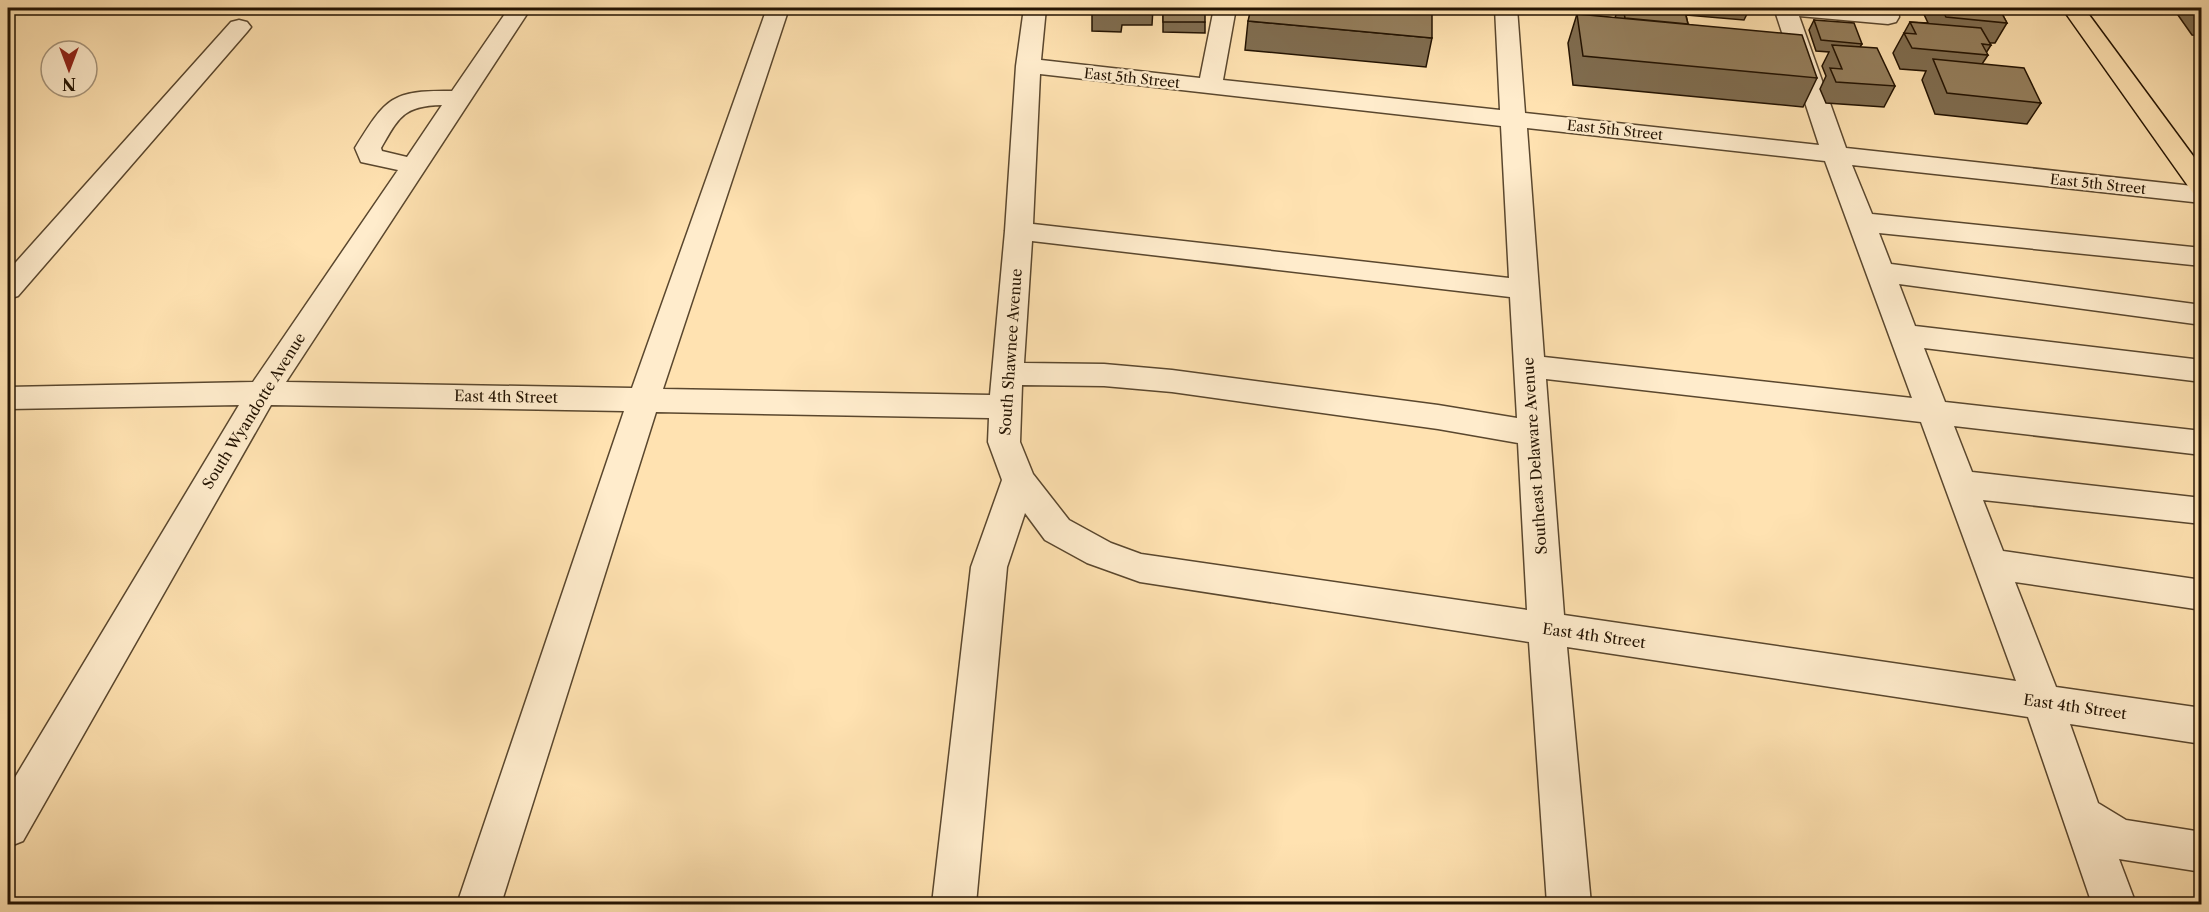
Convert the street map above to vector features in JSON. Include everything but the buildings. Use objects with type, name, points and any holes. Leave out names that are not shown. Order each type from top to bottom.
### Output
[{"type":"main road","points":[[2073,8],[2202,187]]},
{"type":"street","name":"South Wyandotte Avenue","points":[[8,827],[262,393],[520,8]]},
{"type":"street","points":[[479,904],[644,399],[778,8]]},
{"type":"street","name":"South Shawnee Avenue","points":[[1019,480],[1004,442],[1005,406],[1019,231],[1028,66],[1035,8]]},
{"type":"street","points":[[1210,86],[1225,8]]},
{"type":"street","name":"Southeast Delaware Avenue","points":[[1506,8],[1533,434],[1569,904]]},
{"type":"street","points":[[1888,12],[1785,8],[1835,154],[2043,703],[2114,904]]},
{"type":"street","points":[[8,288],[239,27]]},
{"type":"street","name":"East 5th Street","points":[[1028,66],[2202,195]]},
{"type":"street","points":[[414,166],[370,156],[368,148],[391,111],[405,102],[430,98],[460,98]]},
{"type":"street","points":[[1860,222],[2202,257]]},
{"type":"street","points":[[1019,231],[1524,289]]},
{"type":"street","points":[[1879,272],[2202,315]]},
{"type":"street","points":[[1904,335],[2202,372]]},
{"type":"street","points":[[1529,366],[2202,443]]},
{"type":"street","points":[[1008,374],[1104,375],[1172,381],[1438,417],[1533,434]]},
{"type":"street","name":"East 4th Street","points":[[8,398],[262,393],[1005,406]]},
{"type":"street","points":[[954,904],[989,567],[1019,480]]},
{"type":"street","name":"East 4th Street","points":[[1019,480],[1058,530],[1099,554],[1140,568],[2202,726]]},
{"type":"street","points":[[1960,484],[2202,511]]},
{"type":"street","points":[[1990,564],[2202,595]]},
{"type":"street","points":[[2082,816],[2119,839],[2202,852]]}]
